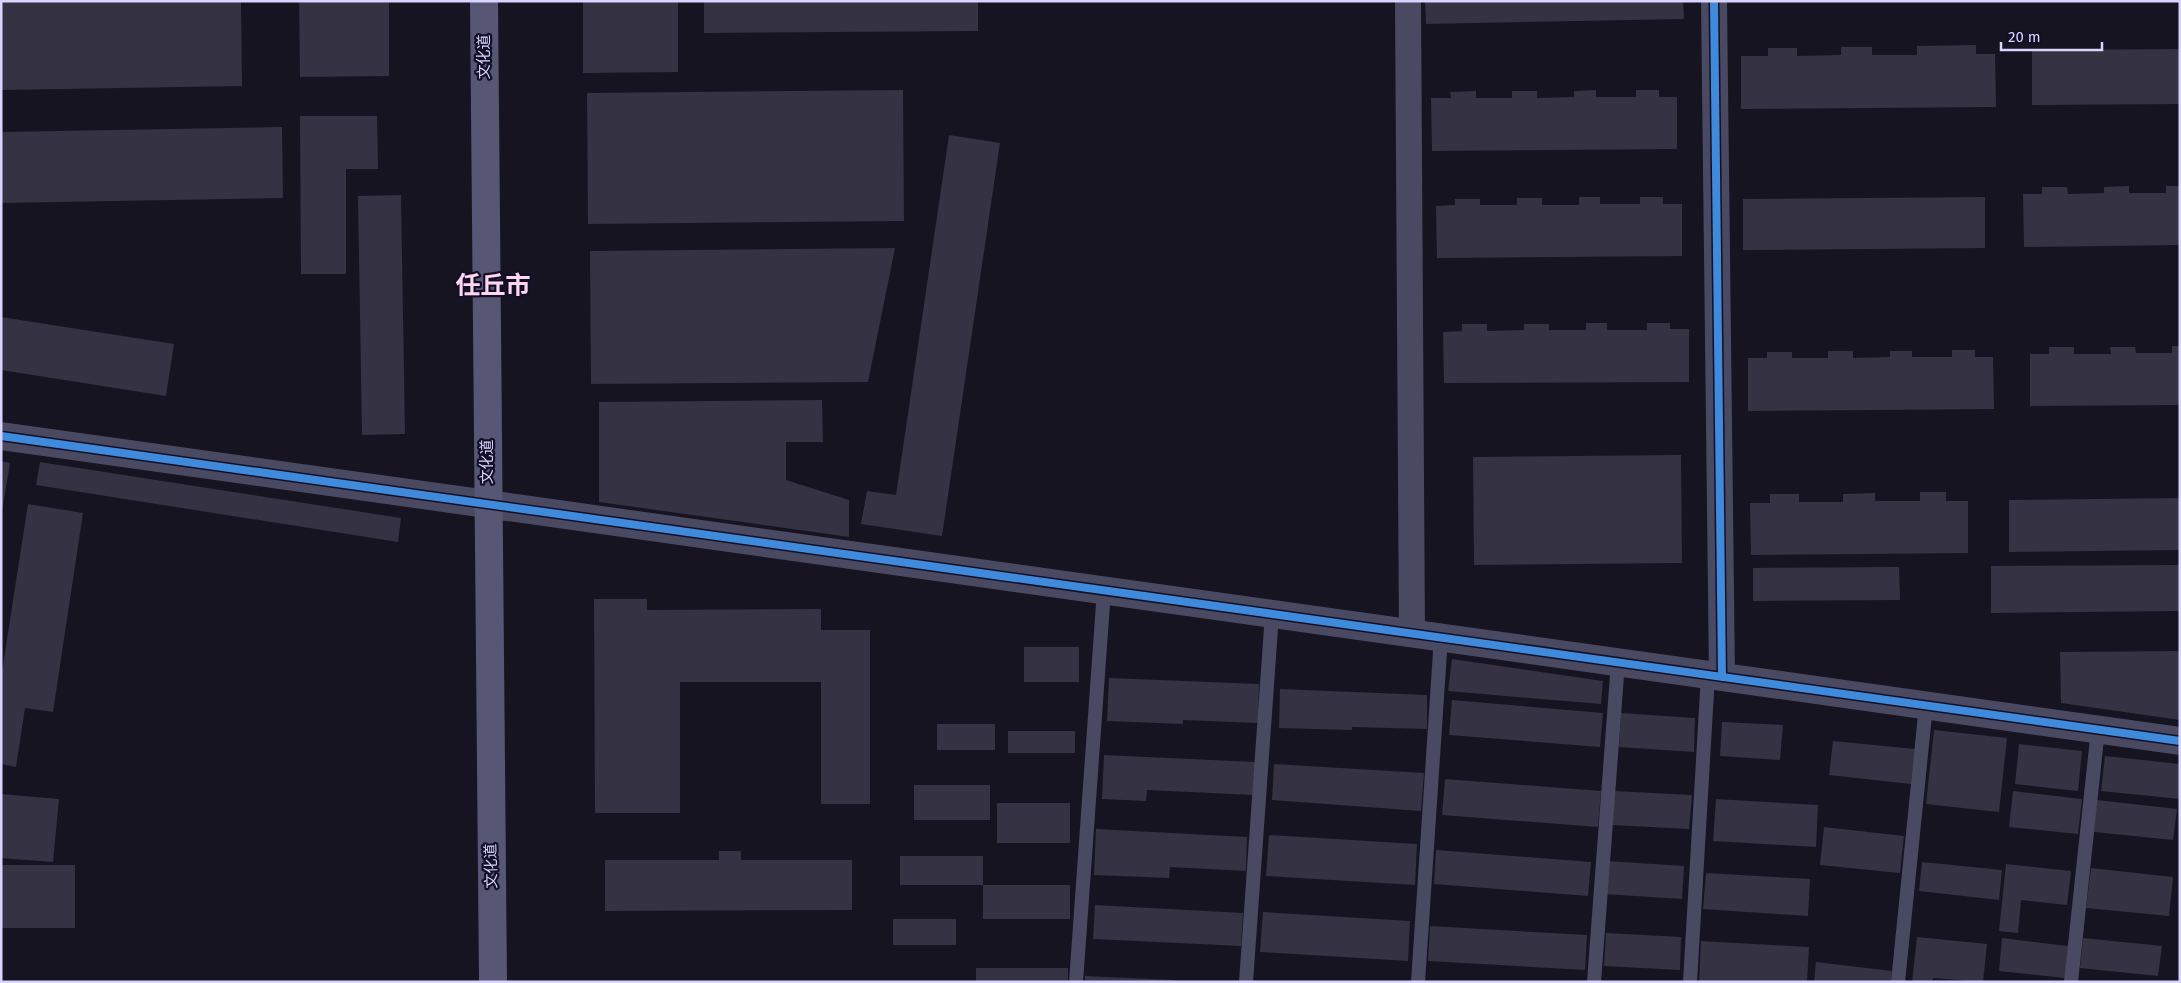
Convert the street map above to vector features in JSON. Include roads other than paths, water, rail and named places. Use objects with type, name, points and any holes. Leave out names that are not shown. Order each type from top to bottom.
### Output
[{"type":"main road","name":"文化道","points":[[484,1],[493,982]]},
{"type":"street","points":[[1408,1],[1412,633]]},
{"type":"street","points":[[1714,1],[1715,676]]},
{"type":"street","points":[[1,436],[2180,741]]},
{"type":"lane","points":[[1076,982],[1104,590]]},
{"type":"lane","points":[[1246,982],[1272,614]]},
{"type":"lane","points":[[1418,982],[1441,637]]},
{"type":"lane","points":[[1594,982],[1618,662]]},
{"type":"lane","points":[[1690,982],[1715,676]]},
{"type":"lane","points":[[1898,982],[1926,705]]},
{"type":"lane","points":[[2070,982],[2098,729]]},
{"type":"district","name":"任丘市","points":[[493,285]]}]
